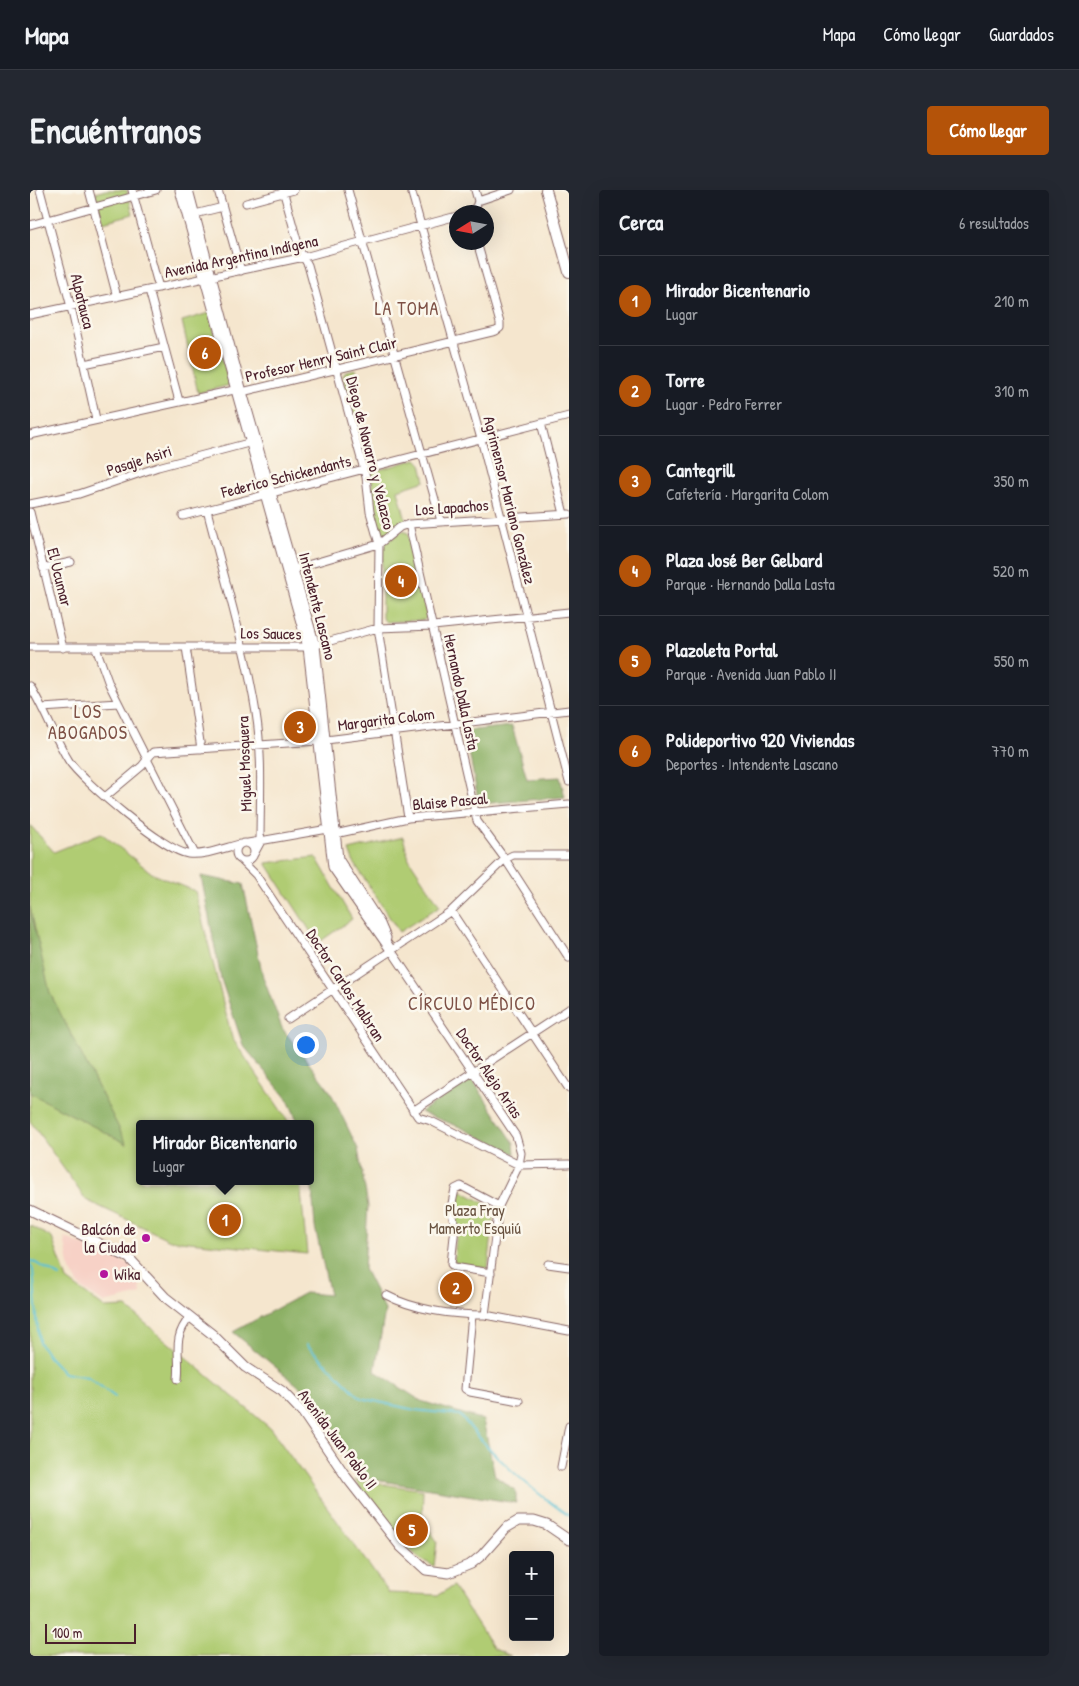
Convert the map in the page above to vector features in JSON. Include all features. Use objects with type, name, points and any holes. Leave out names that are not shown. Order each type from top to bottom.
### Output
[{"type":"main road","name":"Intendente Lascano","points":[[180,190],[208,277]]},
{"type":"main road","name":"Intendente Lascano","points":[[188,190],[208,277],[238,391],[312,646],[331,832],[340,864],[380,924],[391,950]]},
{"type":"main road","points":[[546,190],[569,272]]},
{"type":"main road","name":"Avenida Juan Pablo II","points":[[30,1210],[129,1258],[156,1288],[212,1334],[245,1367],[292,1401],[316,1430],[347,1478],[401,1547],[426,1570],[449,1573],[471,1564],[482,1555],[506,1528],[518,1521],[534,1521],[547,1525],[569,1540]]},
{"type":"street","name":"Alpatauca","points":[[40,190],[71,307],[96,420]]},
{"type":"street","points":[[89,190],[117,297]]},
{"type":"street","points":[[30,225],[94,207],[133,193],[156,190]]},
{"type":"street","points":[[218,190],[241,271]]},
{"type":"street","points":[[246,203],[284,191],[294,190]]},
{"type":"street","points":[[348,190],[440,522]]},
{"type":"street","name":"Agrimensor Mariano González","points":[[411,190],[481,439],[569,782]]},
{"type":"street","points":[[475,190],[478,200],[477,205]]},
{"type":"street","points":[[478,200],[511,190]]},
{"type":"street","name":"Diego de Navarro y Velazco","points":[[284,191],[308,265],[337,369],[364,470],[370,512],[379,544],[378,628],[408,818]]},
{"type":"street","points":[[133,193],[159,288]]},
{"type":"street","points":[[195,214],[223,207]]},
{"type":"street","name":"Avenida Argentina Indígena","points":[[30,315],[304,257],[449,218]]},
{"type":"street","name":"Profesor Henry Saint Clair","points":[[30,435],[179,401],[238,391],[337,369],[496,331],[500,328],[480,250]]},
{"type":"street","points":[[149,290],[179,401]]},
{"type":"street","points":[[84,364],[164,347]]},
{"type":"street","name":"Federico Schickendants","points":[[184,516],[569,416]]},
{"type":"street","points":[[540,423],[566,514]]},
{"type":"street","name":"Pasaje Asiri","points":[[30,504],[79,494],[158,467],[253,442]]},
{"type":"street","name":"Miguel Mosquera","points":[[207,510],[242,646],[256,714],[260,745],[260,843]]},
{"type":"street","name":"El Ucumar","points":[[30,512],[63,648]]},
{"type":"street","name":"Los Lapachos","points":[[290,570],[379,544],[400,527],[409,524],[566,514]]},
{"type":"street","name":"Hernando Dalla Lasta","points":[[409,524],[474,813],[482,828],[569,958]]},
{"type":"street","points":[[43,568],[71,562]]},
{"type":"street","name":"Los Sauces","points":[[30,647],[312,646],[378,628],[433,626],[569,612]]},
{"type":"street","points":[[186,647],[201,749]]},
{"type":"street","points":[[96,648],[118,704],[195,854]]},
{"type":"street","points":[[30,686],[69,761],[82,777],[105,797],[175,849],[195,854],[244,844],[260,843]]},
{"type":"street","points":[[42,708],[118,704]]},
{"type":"street","name":"Margarita Colom","points":[[105,797],[142,766],[153,752],[322,741],[551,714],[569,710]]},
{"type":"street","name":"Blaise Pascal","points":[[260,843],[408,818],[569,804]]},
{"type":"street","points":[[244,844],[236,850],[240,859],[253,856],[260,843]]},
{"type":"street","name":"Doctor Carlos Malbran","points":[[244,844],[253,848],[256,875]]},
{"type":"street","name":"Doctor Carlos Malbran","points":[[220,849],[228,851],[240,859],[256,875],[413,1111]]},
{"type":"street","points":[[288,1019],[451,911],[504,859],[513,855],[569,855]]},
{"type":"street","points":[[451,911],[569,1089]]},
{"type":"street","name":"Doctor Alejo Arias","points":[[391,950],[516,1136],[521,1153],[519,1165]]},
{"type":"street","points":[[569,1009],[413,1111],[418,1117],[431,1121],[519,1165],[569,1164]]},
{"type":"street","points":[[485,1315],[499,1206],[519,1165]]},
{"type":"street","points":[[491,1273],[454,1267],[450,1264],[454,1226],[452,1201],[455,1189],[461,1186],[499,1206]]},
{"type":"street","points":[[548,1264],[569,1267]]},
{"type":"street","points":[[386,1295],[402,1304],[472,1315],[485,1315],[569,1331]]},
{"type":"street","points":[[472,1315],[465,1389],[470,1392],[519,1400]]},
{"type":"street","points":[[178,1379],[180,1360],[176,1350],[178,1336],[190,1317]]},
{"type":"street","points":[[561,1467],[569,1426]]},
{"type":"shaded area","name":"Wika","points":[[64,1237],[128,1264],[139,1278],[141,1294],[104,1303],[81,1288],[70,1270]]},
{"type":"green space","points":[[106,190],[127,190],[133,214],[103,222],[95,193]]},
{"type":"green space","points":[[209,313],[230,385],[198,393],[182,321]]},
{"type":"green space","points":[[356,369],[364,455],[343,376],[346,371]]},
{"type":"green space","points":[[416,459],[421,464],[425,481],[398,490],[406,521],[383,536],[380,535],[372,500],[372,472]]},
{"type":"green space","points":[[402,531],[408,533],[427,617],[424,620],[386,622],[382,618],[382,549],[384,544]]},
{"type":"green space","points":[[512,726],[527,779],[560,777],[565,797],[479,804],[465,731]]},
{"type":"green space","points":[[30,825],[54,852],[101,833],[153,874],[195,891],[232,1038],[287,1120],[136,1120],[136,1185],[300,1185],[307,1254],[170,1240],[86,1200],[30,1121]]},
{"type":"green space","points":[[403,837],[409,859],[440,906],[399,932],[353,861],[349,850]]},
{"type":"green space","points":[[316,857],[352,919],[318,943],[266,863]]},
{"type":"green space","points":[[201,876],[243,884],[263,977],[282,1028],[330,1091],[358,1149],[368,1206],[364,1269],[385,1310],[375,1371],[421,1401],[483,1420],[495,1476],[516,1491],[516,1503],[369,1479],[344,1450],[324,1407],[233,1332],[305,1293],[330,1295],[315,1227],[312,1185],[314,1185],[314,1120],[297,1120],[288,1100],[243,1045],[221,979]]},
{"type":"green space","points":[[30,907],[50,993],[127,1144],[30,1093]]},
{"type":"green space","points":[[472,1079],[514,1143],[515,1154],[460,1127],[420,1112]]},
{"type":"green space","name":"Plaza Fray Mamerto Esquiú","points":[[460,1190],[495,1209],[488,1268],[454,1262],[457,1227],[455,1204]]},
{"type":"green space","points":[[30,1225],[52,1238],[67,1280],[105,1308],[126,1307],[270,1428],[389,1593],[438,1595],[453,1586],[494,1649],[511,1656],[30,1656]]},
{"type":"green space","points":[[354,1480],[423,1490],[422,1520],[437,1541],[434,1566],[420,1559],[410,1550]]},
{"type":"waterway","points":[[30,1260],[60,1276]]},
{"type":"waterway","points":[[30,1264],[33,1270],[39,1342],[49,1357],[64,1373],[88,1377],[115,1397]]},
{"type":"waterway","points":[[307,1345],[361,1398],[415,1410],[460,1415],[511,1470],[569,1516]]},
{"type":"place","name":"Polideportivo 920 Viviendas","points":[[205,353]]},
{"type":"place","name":"Plaza José Ber Gelbard","points":[[401,581]]},
{"type":"place","name":"Cantegrill","points":[[300,727]]},
{"type":"place","name":"Mirador Bicentenario","points":[[225,1220]]},
{"type":"place","name":"Balcón de la Ciudad","points":[[146,1238]]},
{"type":"place","name":"Wika","points":[[104,1274]]},
{"type":"place","name":"Torre","points":[[456,1288]]},
{"type":"place","name":"Plazoleta Portal","points":[[412,1530]]},
{"type":"district","name":"LA TOMA","points":[[407,309]]},
{"type":"district","name":"LOS ABOGADOS","points":[[88,722]]},
{"type":"district","name":"CÍRCULO MÉDICO","points":[[472,1004]]}]
